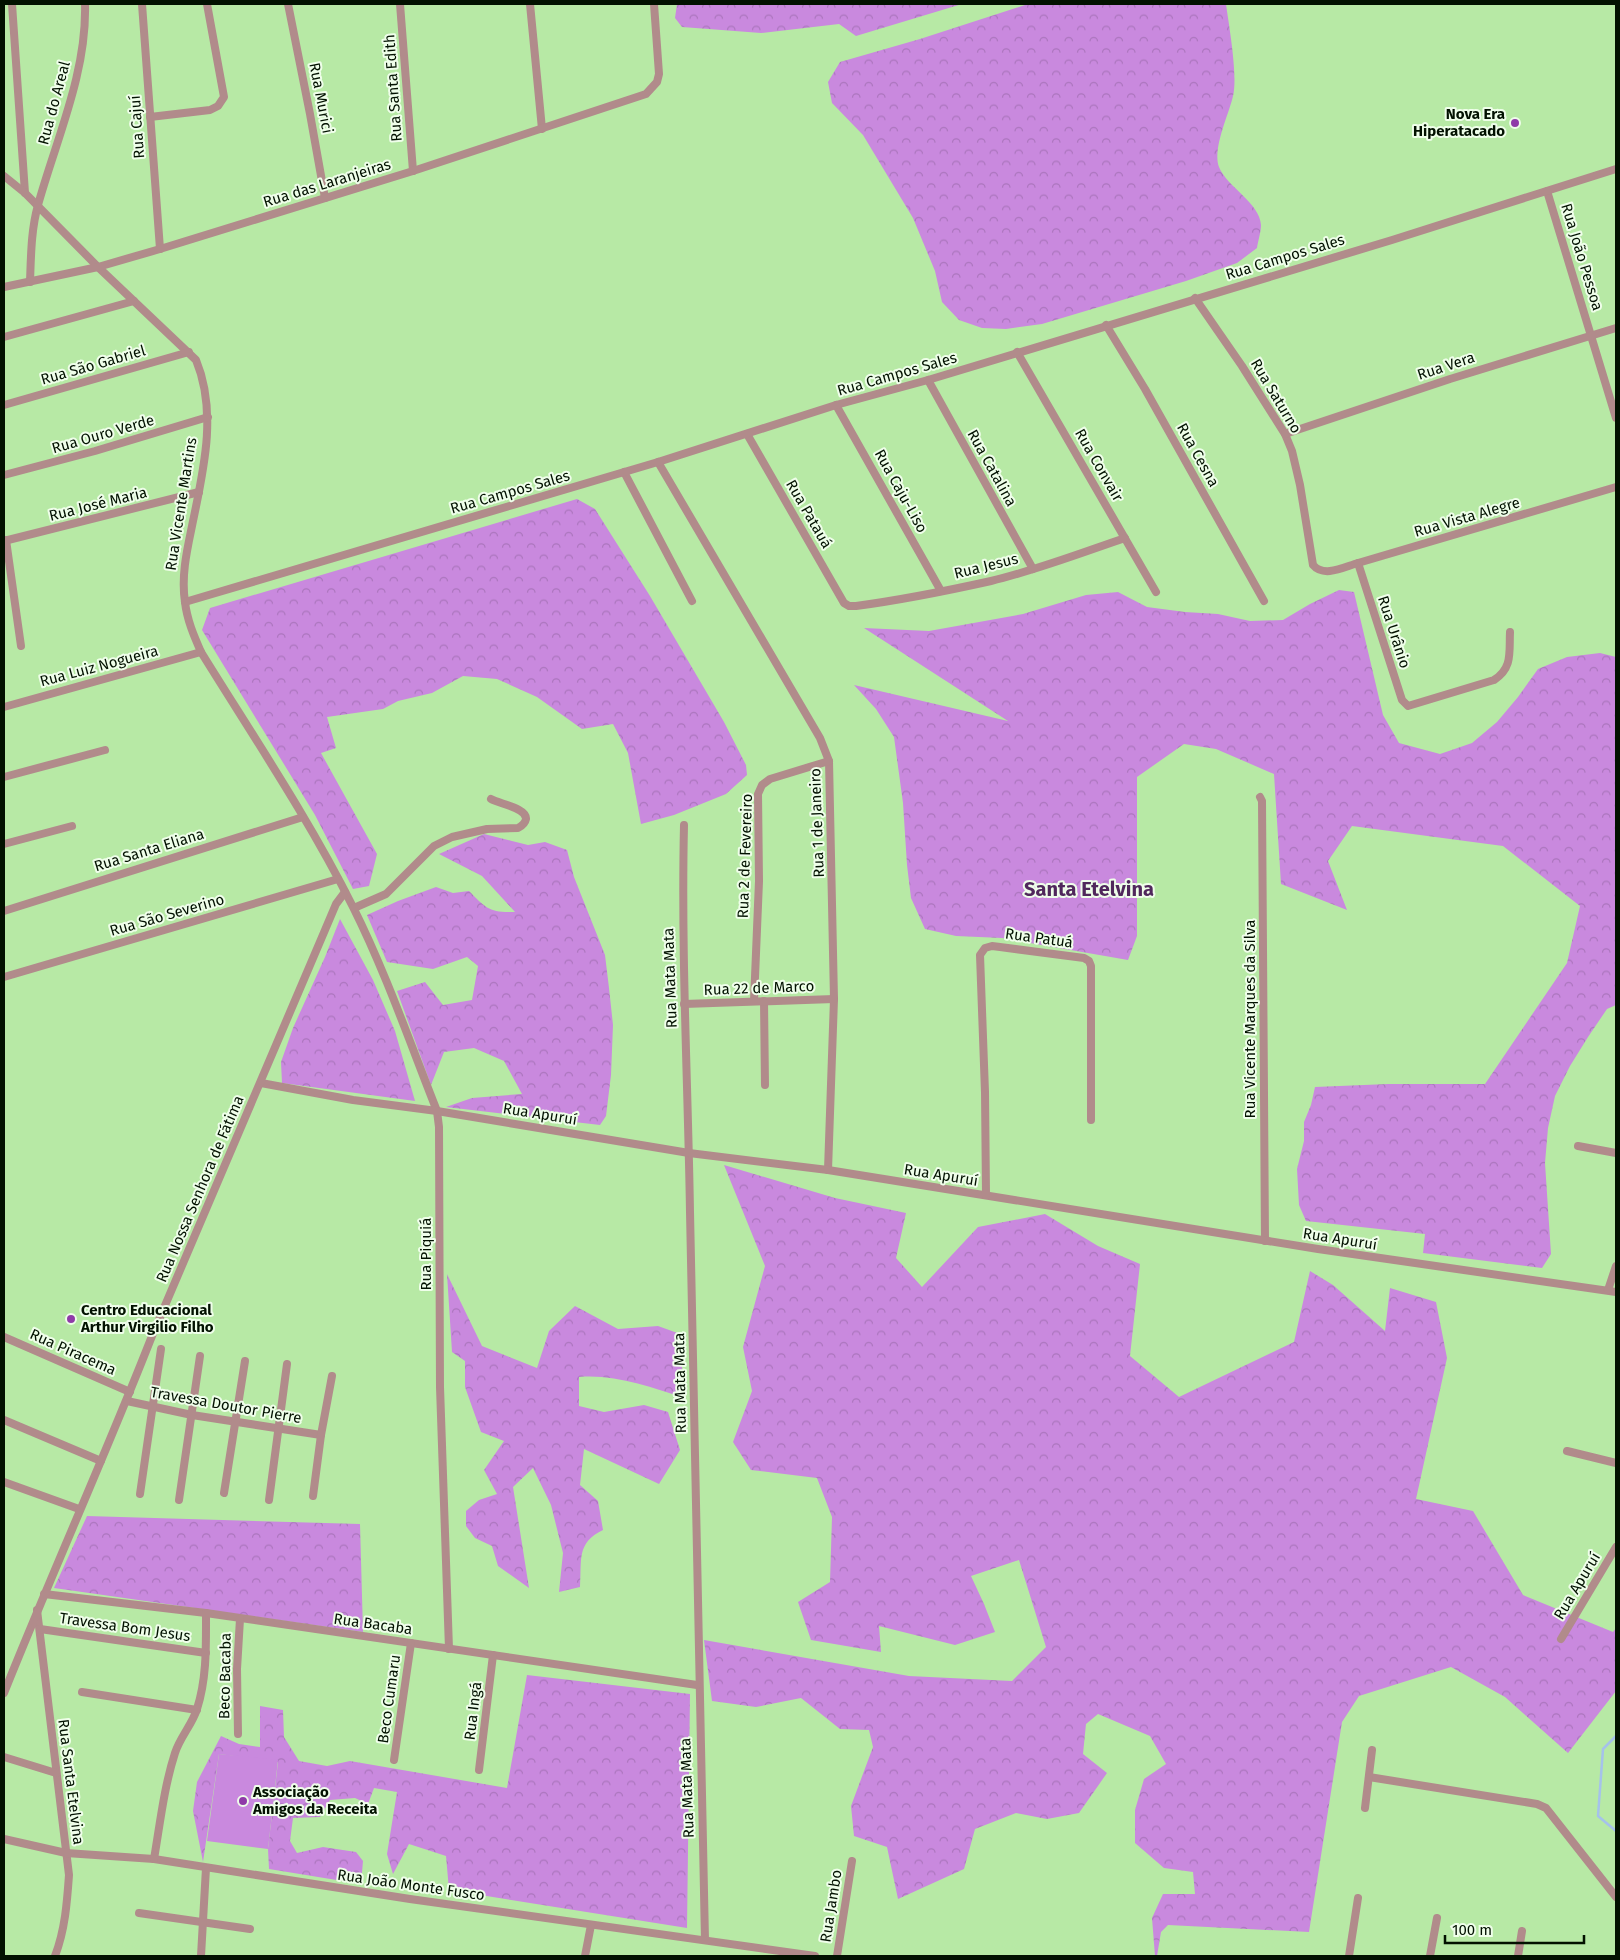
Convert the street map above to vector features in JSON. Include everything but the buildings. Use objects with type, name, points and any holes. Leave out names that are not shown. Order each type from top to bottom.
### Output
[{"type":"street","points":[[12,4],[25,193]]},
{"type":"street","name":"Rua do Areal","points":[[30,282],[31,251],[38,206],[60,141],[81,55],[85,4]]},
{"type":"street","name":"Rua Cajuí","points":[[142,4],[160,249]]},
{"type":"street","points":[[150,116],[210,110],[218,106],[224,97],[206,4]]},
{"type":"street","name":"Rua Murici","points":[[288,4],[310,114],[324,198]]},
{"type":"street","name":"Rua Santa Edith","points":[[400,4],[413,171]]},
{"type":"street","points":[[530,4],[542,129]]},
{"type":"street","name":"Rua das Laranjeiras","points":[[4,287],[98,266],[160,249],[413,171],[646,94],[657,82],[659,74],[654,4]]},
{"type":"street","name":"Rua Campos Sales","points":[[185,602],[658,462],[836,405],[928,380],[1616,169]]},
{"type":"street","name":"Rua Vicente Martins","points":[[4,176],[25,193],[196,360],[202,374],[208,417],[199,492],[188,545],[184,580],[185,602],[190,625],[201,652],[304,817],[338,880]]},
{"type":"street","name":"Rua João Pessoa","points":[[1548,191],[1616,418]]},
{"type":"street","name":"Rua Saturno","points":[[1195,298],[1242,366],[1285,434],[1292,451],[1300,485],[1313,565],[1318,570],[1325,572]]},
{"type":"street","points":[[4,337],[134,301]]},
{"type":"street","name":"Rua Cesna","points":[[1106,325],[1145,389],[1264,600]]},
{"type":"street","name":"Rua Vera","points":[[1285,434],[1591,334],[1616,328]]},
{"type":"street","name":"Rua São Gabriel","points":[[4,405],[189,352]]},
{"type":"street","name":"Rua Convair","points":[[1017,352],[1156,592]]},
{"type":"street","name":"Rua Catalina","points":[[928,380],[1033,569]]},
{"type":"street","name":"Rua Caju-Liso","points":[[836,405],[941,591]]},
{"type":"street","name":"Rua Ouro Verde","points":[[4,475],[95,451],[208,417]]},
{"type":"street","name":"Rua Patauá","points":[[747,434],[844,602],[849,606]]},
{"type":"street","name":"Rua 1 de Janeiro","points":[[658,462],[820,738],[829,761],[834,999],[828,1170]]},
{"type":"street","points":[[624,472],[692,600]]},
{"type":"street","name":"Rua Vista Alegre","points":[[1325,572],[1616,487]]},
{"type":"street","name":"Rua José Maria","points":[[5,540],[199,492]]},
{"type":"street","name":"Rua Jesus","points":[[849,606],[910,598],[992,580],[1033,569],[1126,538]]},
{"type":"street","points":[[5,540],[21,646]]},
{"type":"street","name":"Rua Urânio","points":[[1358,563],[1402,700],[1408,706],[1494,680],[1503,675],[1508,663],[1510,632]]},
{"type":"street","name":"Rua Luiz Nogueira","points":[[4,707],[201,652]]},
{"type":"street","points":[[4,777],[105,750]]},
{"type":"street","name":"Rua 2 de Fevereiro","points":[[754,1001],[759,881],[758,794],[762,785],[770,779],[829,761]]},
{"type":"street","name":"Rua Vicente Marques da Silva","points":[[1260,797],[1262,800],[1265,1241]]},
{"type":"street","points":[[354,908],[386,894],[434,846],[452,837],[470,832],[523,826],[526,821],[526,815],[522,810],[500,804],[491,799]]},
{"type":"street","name":"Rua Santa Eliana","points":[[4,910],[304,817]]},
{"type":"street","points":[[4,844],[72,826]]},
{"type":"street","name":"Rua Mata Mata","points":[[684,826],[682,912],[690,1153],[697,1685],[705,1940]]},
{"type":"street","name":"Rua Piquiá","points":[[338,880],[354,908],[381,966],[437,1111],[439,1127],[440,1387],[449,1649]]},
{"type":"street","name":"Rua São Severino","points":[[4,978],[338,880]]},
{"type":"street","name":"Rua Nossa Senhora de Fátima","points":[[4,1693],[37,1610],[336,904],[345,892]]},
{"type":"street","name":"Rua Patuá","points":[[986,1195],[985,1092],[980,955],[985,948],[1000,946],[1084,958],[1089,961],[1090,1120]]},
{"type":"street","name":"Rua 22 de Marco","points":[[684,1004],[834,999]]},
{"type":"street","points":[[764,1001],[765,1086]]},
{"type":"street","name":"Rua Apuruí","points":[[261,1083],[354,1100],[437,1111],[690,1153],[828,1170],[1265,1241],[1616,1292]]},
{"type":"street","points":[[1578,1146],[1616,1153]]},
{"type":"street","points":[[1608,1290],[1616,1266]]},
{"type":"street","name":"Rua Piracema","points":[[4,1337],[130,1392]]},
{"type":"street","points":[[140,1494],[162,1349]]},
{"type":"street","points":[[179,1500],[200,1356]]},
{"type":"street","points":[[224,1492],[245,1361]]},
{"type":"street","points":[[270,1500],[287,1364]]},
{"type":"street","points":[[313,1496],[321,1435],[332,1376]]},
{"type":"street","name":"Travessa Doutor Pierre","points":[[127,1401],[192,1415],[321,1435]]},
{"type":"street","points":[[4,1420],[101,1461]]},
{"type":"street","points":[[1566,1451],[1616,1463]]},
{"type":"street","points":[[4,1482],[80,1509]]},
{"type":"street","name":"Rua Apuruí","points":[[1561,1639],[1616,1547]]},
{"type":"street","name":"Rua Bacaba","points":[[44,1594],[206,1613],[697,1685]]},
{"type":"street","name":"Rua Santa Etelvina","points":[[37,1610],[69,1875],[66,1912],[60,1941],[54,1956]]},
{"type":"street","points":[[154,1859],[166,1787],[175,1753],[197,1710],[206,1653],[206,1613]]},
{"type":"street","name":"Beco Bacaba","points":[[238,1734],[237,1669],[240,1619]]},
{"type":"street","name":"Travessa Bom Jesus","points":[[40,1629],[206,1653]]},
{"type":"street","name":"Beco Cumaru","points":[[394,1760],[411,1643]]},
{"type":"street","name":"Rua Ingá","points":[[479,1770],[493,1655]]},
{"type":"street","points":[[82,1692],[197,1710]]},
{"type":"street","points":[[1365,1808],[1372,1750]]},
{"type":"street","points":[[4,1757],[56,1773]]},
{"type":"street","points":[[1369,1777],[1537,1804],[1546,1808],[1616,1896]]},
{"type":"street","name":"Rua João Monte Fusco","points":[[4,1839],[66,1853],[154,1859],[590,1925],[815,1956]]},
{"type":"street","name":"Rua Jambo","points":[[837,1956],[852,1861]]},
{"type":"street","points":[[201,1956],[206,1868]]},
{"type":"street","points":[[1349,1956],[1358,1898]]},
{"type":"street","points":[[139,1913],[250,1929]]},
{"type":"street","points":[[1430,1956],[1437,1918]]},
{"type":"street","points":[[585,1956],[590,1925]]},
{"type":"street","points":[[1518,1956],[1522,1931]]},
{"type":"street","points":[[752,1956],[753,1947]]},
{"type":"green space","points":[[677,4],[962,4],[856,36],[839,24],[761,33],[682,27],[675,18]]},
{"type":"green space","points":[[1028,4],[1226,4],[1234,87],[1219,141],[1217,160],[1223,174],[1255,209],[1259,217],[1261,228],[1257,248],[1237,263],[1186,281],[1042,324],[1006,329],[982,328],[959,320],[942,302],[935,271],[913,218],[863,135],[832,103],[828,82],[840,62],[920,39]]},
{"type":"green space","points":[[577,499],[595,509],[650,596],[724,722],[746,765],[747,775],[726,794],[674,815],[641,824],[628,753],[613,724],[582,729],[537,697],[497,679],[463,676],[432,693],[398,701],[383,709],[327,717],[336,748],[321,753],[377,854],[369,886],[353,889],[315,815],[202,630],[210,608]]},
{"type":"green space","points":[[1339,590],[1354,592],[1383,715],[1399,743],[1440,754],[1472,743],[1497,722],[1538,669],[1567,657],[1600,653],[1616,657],[1616,1005],[1607,1009],[1588,1037],[1570,1066],[1555,1096],[1548,1128],[1545,1163],[1551,1254],[1542,1268],[1423,1253],[1425,1234],[1306,1221],[1299,1205],[1297,1169],[1304,1141],[1304,1122],[1311,1105],[1315,1087],[1388,1084],[1485,1084],[1567,963],[1580,906],[1503,846],[1352,826],[1328,861],[1347,910],[1281,884],[1274,774],[1216,749],[1184,744],[1137,777],[1137,936],[1128,960],[1002,938],[956,936],[925,929],[911,898],[903,803],[894,737],[876,709],[854,685],[1008,721],[864,628],[929,631],[1023,614],[1086,595],[1118,592],[1147,607],[1218,614],[1250,621],[1283,620]]},
{"type":"green space","points":[[484,834],[528,845],[545,842],[567,850],[574,877],[605,955],[609,988],[613,1025],[611,1075],[606,1116],[600,1125],[446,1107],[472,1098],[522,1094],[504,1061],[474,1048],[444,1052],[431,1085],[397,991],[425,982],[443,1005],[472,1000],[478,966],[467,957],[433,969],[387,962],[367,915],[436,887],[453,893],[469,891],[489,908],[499,912],[515,912],[482,876],[439,854]]},
{"type":"green space","points":[[340,919],[373,980],[395,1031],[415,1101],[282,1083],[281,1062],[293,1028]]},
{"type":"green space","points":[[724,1165],[835,1198],[906,1213],[896,1258],[922,1287],[978,1227],[1045,1214],[1098,1246],[1140,1264],[1130,1356],[1179,1397],[1294,1342],[1310,1271],[1333,1285],[1385,1331],[1390,1288],[1436,1302],[1447,1358],[1416,1499],[1473,1511],[1523,1595],[1613,1632],[1616,1628],[1616,1691],[1568,1753],[1505,1697],[1451,1667],[1359,1696],[1342,1722],[1309,1932],[1168,1925],[1161,1932],[1157,1956],[1155,1956],[1152,1918],[1163,1894],[1195,1894],[1193,1872],[1164,1868],[1135,1843],[1135,1810],[1144,1779],[1166,1764],[1150,1736],[1098,1714],[1086,1724],[1083,1754],[1107,1773],[1079,1813],[1047,1819],[1016,1813],[975,1829],[964,1869],[898,1899],[887,1847],[854,1836],[851,1806],[873,1747],[869,1730],[840,1729],[801,1698],[756,1707],[712,1701],[704,1640],[909,1676],[1012,1681],[1046,1647],[1019,1560],[971,1576],[995,1632],[955,1645],[879,1626],[881,1652],[811,1640],[798,1602],[830,1582],[832,1517],[817,1478],[751,1470],[733,1442],[752,1391],[743,1347],[765,1266]]},
{"type":"green space","points":[[447,1274],[482,1346],[537,1368],[549,1331],[575,1306],[618,1329],[658,1326],[683,1335],[682,1368],[685,1398],[619,1379],[579,1377],[579,1406],[604,1412],[644,1405],[668,1412],[680,1450],[659,1484],[584,1449],[580,1485],[598,1501],[603,1530],[594,1535],[584,1547],[581,1561],[580,1587],[559,1592],[563,1553],[551,1505],[533,1468],[513,1487],[529,1588],[498,1566],[492,1546],[475,1538],[466,1526],[466,1511],[479,1500],[497,1494],[484,1470],[504,1441],[481,1432],[465,1387],[465,1361],[452,1352]]},
{"type":"green space","points":[[87,1516],[360,1524],[363,1632],[54,1588]]},
{"type":"green space","points":[[527,1675],[690,1694],[687,1928],[449,1890],[446,1856],[409,1844],[393,1874],[387,1854],[397,1792],[374,1788],[368,1804],[355,1798],[330,1800],[320,1817],[293,1818],[290,1841],[297,1853],[323,1847],[356,1852],[363,1861],[361,1884],[269,1869],[268,1849],[278,1762],[219,1754],[203,1862],[193,1811],[197,1782],[221,1736],[239,1744],[260,1747],[260,1706],[283,1710],[284,1737],[299,1761],[327,1766],[350,1761],[507,1788]]},
{"type":"green space","name":"Associação Amigos da Receita","points":[[219,1754],[278,1760],[268,1849],[207,1841]]},
{"type":"waterway","points":[[1616,1736],[1603,1749],[1598,1816],[1616,1831]]},
{"type":"place","name":"Nova Era Hiperatacado","points":[[1515,123]]},
{"type":"place","name":"Centro Educacional Arthur Virgilio Filho","points":[[71,1319]]},
{"type":"place","name":"Associação Amigos da Receita","points":[[243,1801]]},
{"type":"district","name":"Santa Etelvina","points":[[1089,889]]}]
